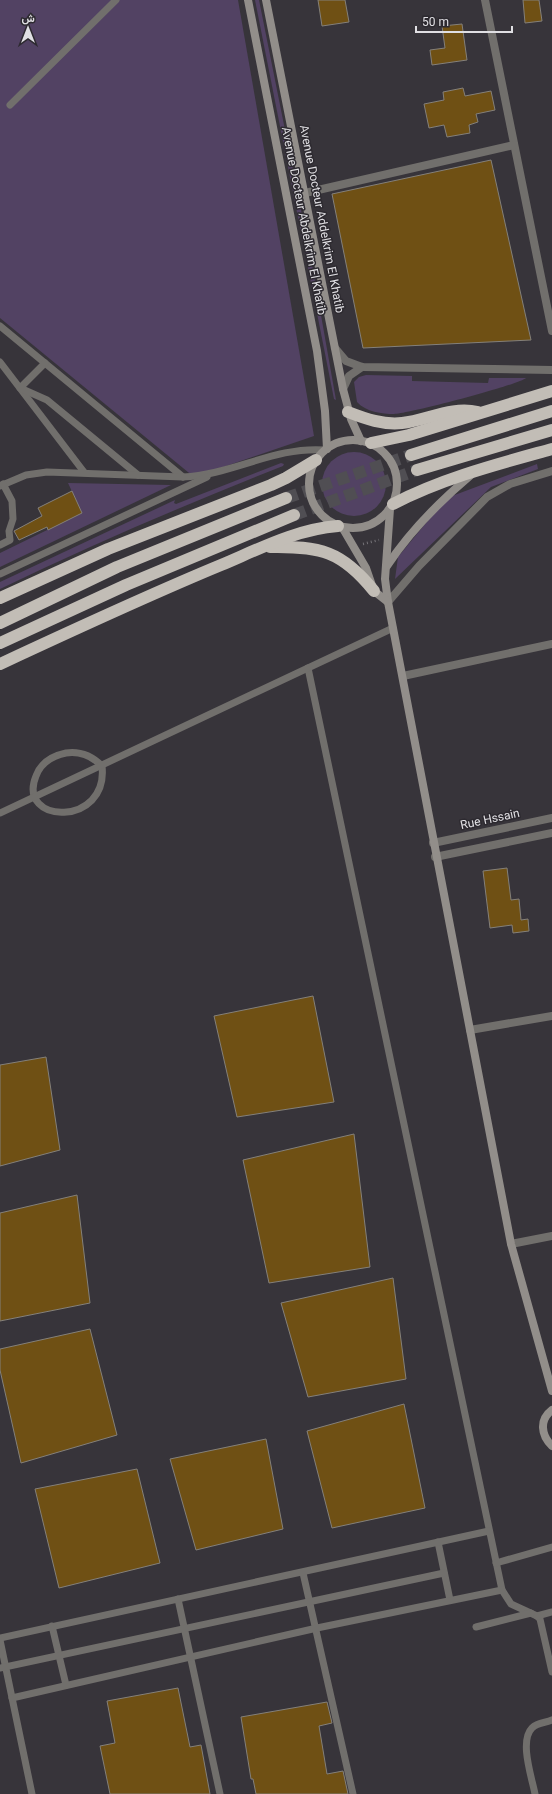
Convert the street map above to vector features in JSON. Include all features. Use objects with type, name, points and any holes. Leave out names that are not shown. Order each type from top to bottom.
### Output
[{"type":"highway","points":[[366,442],[409,435],[552,391]]},
{"type":"highway","points":[[348,412],[368,420],[390,424],[412,422],[452,411],[471,411],[481,413]]},
{"type":"highway","points":[[411,455],[552,411]]},
{"type":"highway","points":[[417,470],[552,430]]},
{"type":"highway","points":[[392,507],[415,492],[475,471],[552,449]]},
{"type":"highway","points":[[0,598],[108,549],[271,485],[316,460]]},
{"type":"highway","points":[[0,623],[117,567],[286,498]]},
{"type":"highway","points":[[0,643],[126,585],[294,515]]},
{"type":"highway","points":[[0,664],[134,601],[305,531],[319,527],[340,527]]},
{"type":"highway","points":[[263,548],[308,548],[332,554],[362,576],[374,590]]},
{"type":"street","name":"Avenue Docteur Abdelkrim El Khatib","points":[[248,0],[317,351],[325,412],[326,449]]},
{"type":"street","name":"Avenue Docteur Addelkrim El Khatib","points":[[266,0],[306,193],[348,412],[366,442]]},
{"type":"street","points":[[485,0],[552,331]]},
{"type":"street","points":[[306,193],[514,144]]},
{"type":"street","points":[[335,348],[346,361],[362,367],[552,370]]},
{"type":"street","points":[[343,389],[349,376],[362,367]]},
{"type":"street","points":[[392,507],[374,524],[353,529],[340,527],[328,521],[319,513],[309,493],[311,470],[316,460],[326,449],[343,441],[366,442],[385,454],[395,469],[398,480],[397,492],[392,507],[385,578],[388,602],[403,676],[435,857],[511,1244],[552,1391]]},
{"type":"street","points":[[387,567],[398,550],[423,519],[475,471]]},
{"type":"street","points":[[388,602],[419,566],[488,498],[510,484],[552,471]]},
{"type":"street","points":[[340,527],[366,568],[374,590],[388,602]]},
{"type":"street","points":[[403,676],[552,644]]},
{"type":"street","name":"Rue Hssain","points":[[433,843],[552,818]]},
{"type":"street","points":[[435,857],[552,833]]},
{"type":"street","points":[[470,1030],[552,1016]]},
{"type":"street","points":[[511,1244],[552,1236]]},
{"type":"street","points":[[552,1410],[546,1416],[542,1429],[547,1441],[552,1446]]},
{"type":"lane","points":[[10,105],[116,0]]},
{"type":"lane","points":[[0,326],[183,477]]},
{"type":"lane","points":[[0,362],[84,472]]},
{"type":"lane","points":[[20,388],[44,363]]},
{"type":"lane","points":[[20,388],[47,400],[138,475]]},
{"type":"lane","points":[[0,574],[214,474],[292,451],[326,449]]},
{"type":"lane","points":[[0,545],[10,540],[9,531],[13,519],[10,495],[2,485],[20,477],[39,472],[84,472],[183,477],[214,474]]},
{"type":"lane","points":[[0,813],[393,628]]},
{"type":"lane","points":[[308,668],[502,1590],[511,1604],[534,1614],[541,1624],[552,1672]]},
{"type":"lane","points":[[66,753],[81,753],[94,759],[102,766],[102,778],[99,789],[89,803],[80,809],[69,813],[54,813],[43,807],[35,797],[34,783],[36,774],[41,766],[52,757],[66,753]]},
{"type":"lane","points":[[32,1794],[12,1698],[3,1667],[0,1639],[52,1626],[303,1573],[489,1531]]},
{"type":"lane","points":[[438,1542],[450,1600]]},
{"type":"lane","points":[[496,1562],[552,1547]]},
{"type":"lane","points":[[303,1573],[317,1628],[353,1794]]},
{"type":"lane","points":[[3,1667],[444,1573]]},
{"type":"lane","points":[[12,1698],[317,1628],[502,1590]]},
{"type":"lane","points":[[178,1599],[220,1794]]},
{"type":"lane","points":[[476,1627],[534,1614],[552,1612]]},
{"type":"lane","points":[[52,1626],[66,1685]]},
{"type":"lane","points":[[535,1794],[527,1754],[526,1738],[534,1726],[552,1720]]},
{"type":"shaded area","points":[[0,0],[238,0],[314,436],[194,477],[0,318]]},
{"type":"shaded area","points":[[255,0],[259,0],[313,270],[336,400],[334,399]]},
{"type":"shaded area","points":[[366,375],[412,376],[412,381],[488,383],[489,378],[526,378],[504,387],[462,399],[394,414],[379,413],[369,410],[357,402],[354,382],[359,377]]},
{"type":"shaded area","points":[[354,452],[372,458],[380,466],[386,484],[380,502],[372,510],[354,516],[336,510],[328,502],[322,484],[328,466],[336,458]]},
{"type":"shaded area","points":[[281,463],[284,464],[283,466],[140,525],[0,589],[0,582],[175,500],[174,503],[176,504]]},
{"type":"shaded area","points":[[537,464],[538,469],[491,487],[395,579],[398,557],[440,506],[452,496]]},
{"type":"shaded area","points":[[68,483],[171,485],[0,567],[0,553],[82,513]]},
{"type":"building","points":[[318,0],[345,0],[349,22],[322,26]]},
{"type":"building","points":[[523,0],[539,0],[542,21],[525,23]]},
{"type":"building","points":[[462,24],[467,60],[432,65],[430,50],[445,48],[442,26]]},
{"type":"building","points":[[463,88],[465,96],[491,91],[495,110],[476,114],[478,122],[469,125],[470,133],[447,137],[444,125],[429,128],[424,104],[444,100],[443,92]]},
{"type":"building","points":[[491,160],[531,340],[363,348],[332,194]]},
{"type":"building","points":[[72,491],[82,513],[48,530],[47,527],[19,540],[14,531],[42,516],[38,508]]},
{"type":"building","points":[[507,868],[511,900],[519,899],[521,920],[528,919],[529,931],[513,933],[512,925],[490,928],[483,871]]},
{"type":"building","points":[[313,996],[334,1102],[237,1117],[214,1016]]},
{"type":"building","points":[[46,1057],[60,1150],[0,1166],[0,1065]]},
{"type":"building","points":[[354,1134],[370,1267],[269,1283],[243,1160]]},
{"type":"building","points":[[77,1195],[90,1303],[0,1321],[0,1213]]},
{"type":"building","points":[[393,1278],[406,1379],[308,1397],[281,1303]]},
{"type":"building","points":[[90,1329],[117,1435],[21,1463],[0,1370],[0,1349]]},
{"type":"building","points":[[404,1404],[425,1508],[332,1528],[307,1431]]},
{"type":"building","points":[[266,1439],[283,1529],[196,1550],[170,1459]]},
{"type":"building","points":[[137,1469],[160,1563],[59,1588],[35,1489]]},
{"type":"building","points":[[178,1688],[190,1747],[201,1745],[210,1794],[110,1794],[100,1746],[115,1743],[107,1701]]},
{"type":"building","points":[[327,1702],[332,1723],[319,1726],[327,1774],[343,1771],[348,1794],[256,1794],[253,1779],[251,1779],[241,1717]]},
{"type":"tunnel","points":[[286,498],[411,455]]},
{"type":"tunnel","points":[[294,515],[417,470]]}]
